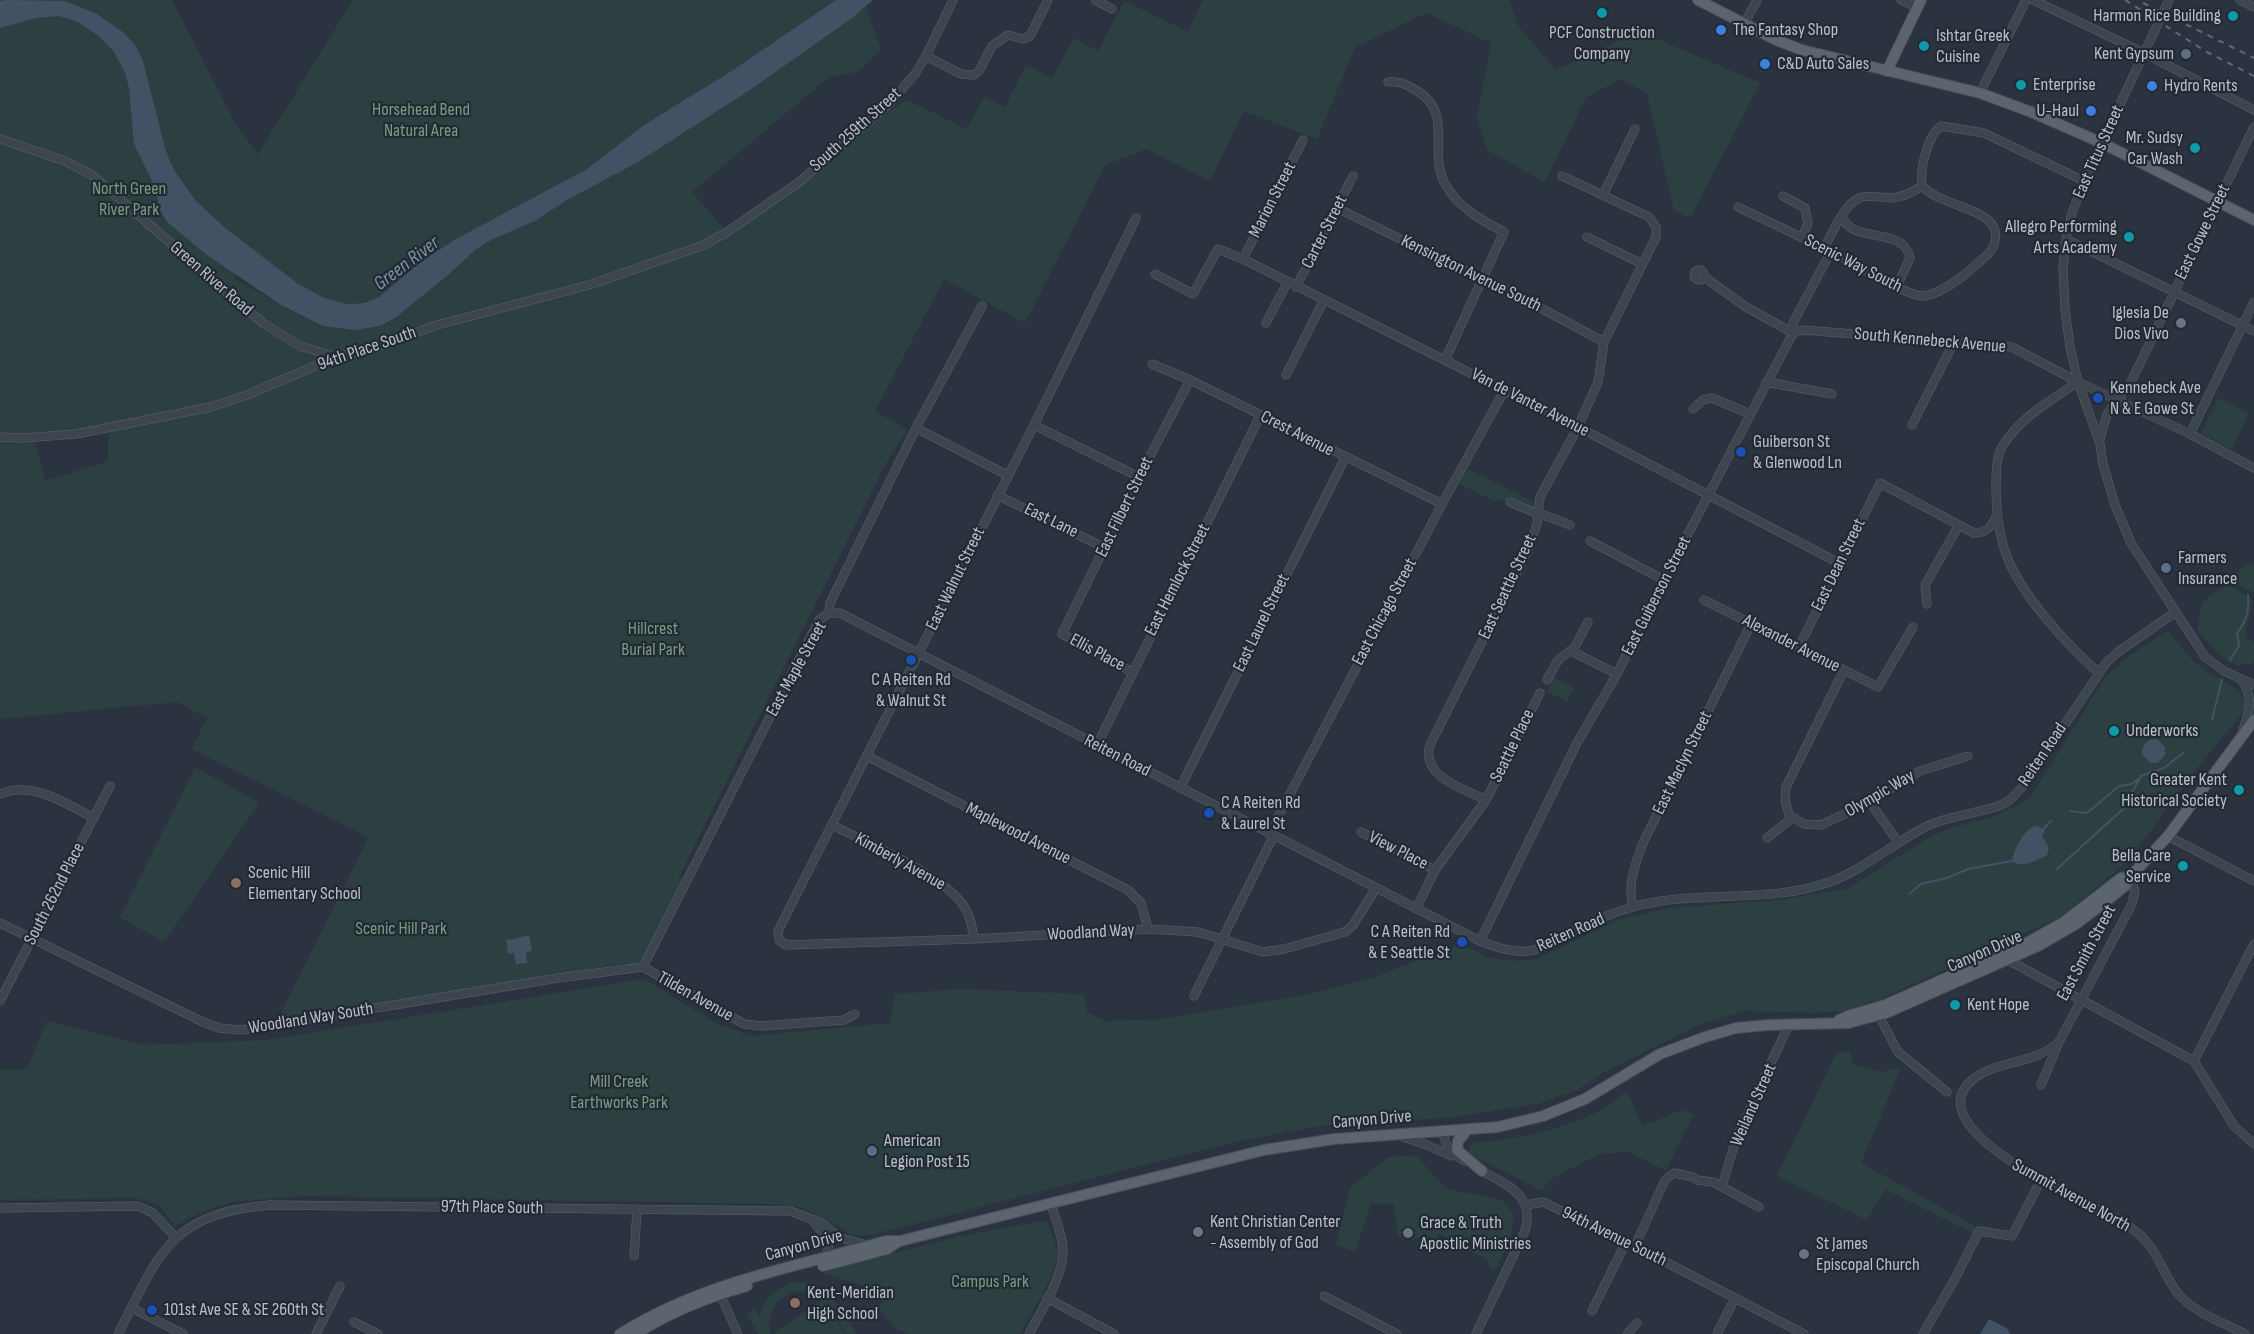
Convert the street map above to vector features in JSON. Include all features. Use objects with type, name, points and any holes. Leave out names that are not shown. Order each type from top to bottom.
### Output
[{"type":"main road","points":[[1698,0],[1802,50],[1980,93],[2031,112],[2102,143],[2254,220]]},
{"type":"main road","points":[[1887,71],[1920,4]]},
{"type":"main road","points":[[2168,836],[2254,720]]},
{"type":"main road","name":"Canyon Drive","points":[[718,1290],[886,1241],[900,1241],[1264,1150],[1334,1139],[1513,1124],[1557,1111],[1585,1099],[1660,1054],[1736,1028],[1848,1023],[1879,1016],[2038,946],[2076,924],[2126,885],[2168,836]]},
{"type":"main road","name":"Canyon Drive","points":[[1836,1022],[1885,1005],[2030,940],[2064,922],[2121,878],[2130,878]]},
{"type":"main road","points":[[1468,1129],[1458,1141],[1457,1149],[1482,1171]]},
{"type":"main road","name":"Canyon Drive","points":[[718,1290],[887,1249],[900,1241]]},
{"type":"main road","points":[[620,1334],[672,1305],[718,1290]]},
{"type":"main road","points":[[636,1334],[718,1290]]},
{"type":"street","name":"South 259th Street","points":[[727,232],[798,183],[887,106],[915,74],[953,0]]},
{"type":"street","points":[[926,56],[965,76],[974,75],[996,41],[1008,35],[1023,39],[1030,36],[1048,0]]},
{"type":"street","points":[[1095,0],[1112,9]]},
{"type":"street","points":[[1744,24],[1756,0]]},
{"type":"street","points":[[1901,0],[1920,4]]},
{"type":"street","points":[[1980,93],[2026,0]]},
{"type":"street","points":[[2033,0],[2144,53],[2254,110]]},
{"type":"street","points":[[2240,0],[2254,7]]},
{"type":"street","name":"East Titus Street","points":[[2168,3],[2084,181],[2072,213],[2063,268],[2065,309],[2078,382],[2100,444],[2108,480],[2122,524],[2131,543],[2174,613],[2205,657],[2224,671],[2254,685]]},
{"type":"street","points":[[1388,82],[1402,83],[1430,100],[1436,112],[1439,165],[1445,183],[1465,208],[1504,232],[1445,360]]},
{"type":"street","points":[[1922,186],[1932,135],[1941,126],[1984,134],[2084,181]]},
{"type":"street","name":"East Gowe Street","points":[[2118,399],[2131,382],[2254,127]]},
{"type":"street","points":[[1562,176],[1603,195],[1635,129]]},
{"type":"street","name":"Green River Road","points":[[0,139],[65,161],[92,176],[264,324],[300,346],[336,357]]},
{"type":"street","name":"Marion Street","points":[[1243,259],[1303,140]]},
{"type":"street","name":"Carter Street","points":[[1296,287],[1353,176]]},
{"type":"street","name":"East Guiberson Street","points":[[1480,941],[1577,743],[1617,674],[1793,333],[1793,323],[1842,217],[1860,198],[1892,198],[1922,186]]},
{"type":"street","name":"Scenic Way South","points":[[1738,207],[1919,296],[1936,292],[1959,279],[1992,250],[1996,240],[1992,224],[1984,217],[1934,195],[1922,186]]},
{"type":"street","name":"East Seattle Street","points":[[1486,800],[1437,774],[1431,766],[1428,754],[1433,739],[1527,552],[1538,524],[1540,497],[1578,427],[1598,382],[1604,342],[1656,237],[1656,227],[1649,217],[1603,195]]},
{"type":"street","points":[[1783,196],[1804,208],[1808,223],[1802,238]]},
{"type":"street","name":"Kensington Avenue South","points":[[1337,208],[1496,284],[1604,342]]},
{"type":"street","points":[[1842,217],[1849,226],[1868,234],[1895,240],[1907,249],[1910,258],[1897,286]]},
{"type":"street","name":"East Walnut Street","points":[[778,940],[778,931],[1136,218]]},
{"type":"street","name":"94th Place South","points":[[0,437],[76,434],[211,407],[247,395],[336,357],[366,351],[437,325],[589,285],[704,245],[727,232]]},
{"type":"street","points":[[1587,237],[1642,264]]},
{"type":"street","points":[[2066,239],[2254,331]]},
{"type":"street","name":"Van de Vanter Avenue","points":[[1155,274],[1193,294],[1218,249],[1243,259],[1578,427],[1839,563]]},
{"type":"street","points":[[1704,277],[1746,307],[1793,333]]},
{"type":"street","points":[[1266,323],[1287,283]]},
{"type":"street","points":[[1286,375],[1324,300]]},
{"type":"street","points":[[2190,434],[2254,302]]},
{"type":"street","name":"East Maple Street","points":[[643,967],[819,620],[829,613],[830,603],[916,428],[982,306]]},
{"type":"street","name":"South Kennebeck Avenue","points":[[1793,333],[1804,330],[2012,347],[2254,468]]},
{"type":"street","points":[[1912,425],[1954,342]]},
{"type":"street","name":"Crest Avenue","points":[[1152,364],[1190,380],[1344,458],[1442,504]]},
{"type":"street","name":"East Filbert Street","points":[[1062,634],[1139,477],[1190,380]]},
{"type":"street","points":[[1766,382],[1832,394]]},
{"type":"street","points":[[2078,382],[2031,413],[2001,449],[1997,462],[1996,516],[2007,556],[2021,583],[2059,634],[2099,673]]},
{"type":"street","name":"East Chicago Street","points":[[1194,996],[1271,836],[1442,504],[1504,391]]},
{"type":"street","points":[[1693,409],[1702,400],[1712,398],[1750,414]]},
{"type":"street","name":"East Titus Street","points":[[2100,444],[2105,421],[2118,399]]},
{"type":"street","name":"East Hemlock Street","points":[[1097,745],[1260,416]]},
{"type":"street","points":[[1034,425],[1139,477]]},
{"type":"street","points":[[916,428],[1007,475]]},
{"type":"street","name":"East Laurel Street","points":[[1180,788],[1344,458]]},
{"type":"street","name":"East Dean Street","points":[[1799,647],[1880,483],[1959,525]]},
{"type":"street","name":"East Lane","points":[[997,495],[1105,548]]},
{"type":"street","points":[[1510,502],[1529,512],[1549,516],[1570,525]]},
{"type":"street","points":[[1927,604],[1925,585],[1959,525],[1974,533],[1982,533],[1988,530],[1996,516]]},
{"type":"street","points":[[1590,541],[1664,580]]},
{"type":"street","name":"Alexander Avenue","points":[[1704,600],[1878,687],[1912,627]]},
{"type":"street","name":"Reiten Road","points":[[829,613],[840,614],[1271,836],[1480,941],[1508,951],[1529,951],[1550,944],[1605,916],[1633,907],[1662,902],[1800,889],[1832,881],[1929,825],[1993,808],[2010,800],[2025,784],[2099,673],[2118,652],[2174,613]]},
{"type":"street","points":[[1547,680],[1558,660],[1571,651],[1588,622]]},
{"type":"street","name":"East Maclyn Street","points":[[1633,907],[1630,894],[1631,883],[1642,845],[1751,624]]},
{"type":"street","name":"Ellis Place","points":[[1062,634],[1132,672]]},
{"type":"street","points":[[1571,651],[1617,674]]},
{"type":"street","points":[[1767,838],[1792,818],[1786,806],[1786,786],[1844,670]]},
{"type":"street","points":[[2240,739],[2252,700],[2249,689],[2241,679]]},
{"type":"street","name":"Seattle Place","points":[[1486,800],[1540,693]]},
{"type":"street","name":"Maplewood Avenue","points":[[867,756],[1128,890],[1141,903],[1148,929]]},
{"type":"street","name":"Olympic Way","points":[[1792,818],[1807,825],[1821,825],[1870,802],[1920,771],[1968,756]]},
{"type":"street","name":"South 262nd Place","points":[[0,1001],[110,786]]},
{"type":"street","points":[[0,794],[18,789],[34,791],[94,818]]},
{"type":"street","points":[[1416,909],[1435,870],[1486,800]]},
{"type":"street","points":[[1870,802],[1898,842]]},
{"type":"street","name":"Kimberly Avenue","points":[[832,825],[926,874],[953,892],[966,908],[974,939]]},
{"type":"street","name":"View Place","points":[[1361,832],[1435,870]]},
{"type":"street","points":[[2168,836],[2254,881]]},
{"type":"street","name":"East Smith Street","points":[[2041,1085],[2059,1042],[2132,904],[2135,891],[2130,878]]},
{"type":"street","name":"Woodland Way","points":[[778,940],[786,945],[974,939],[1148,929],[1198,932],[1223,938],[1253,951],[1267,952],[1284,950],[1345,932],[1353,925],[1376,888]]},
{"type":"street","name":"Woodland Way South","points":[[0,923],[203,1023],[219,1028],[240,1030],[294,1023],[580,974],[643,967]]},
{"type":"street","points":[[2194,1061],[2254,944]]},
{"type":"street","points":[[2008,960],[2194,1061],[2234,1126],[2254,1144]]},
{"type":"street","name":"Tilden Avenue","points":[[643,967],[744,1024],[761,1026],[844,1020],[855,1014]]},
{"type":"street","points":[[1879,1016],[1898,1052],[1947,1092]]},
{"type":"street","name":"Weiland Street","points":[[1722,1186],[1736,1139],[1789,1024]]},
{"type":"street","name":"East Smith Street","points":[[1987,1072],[2046,1053],[2059,1042]]},
{"type":"street","name":"Summit Avenue North","points":[[1987,1072],[1973,1079],[1962,1093],[1960,1101],[1962,1113],[1970,1125],[2006,1160],[2134,1230],[2146,1240],[2172,1286],[2181,1297],[2245,1334]]},
{"type":"street","points":[[1443,1131],[1448,1149],[1471,1165]]},
{"type":"street","points":[[1394,1134],[1418,1141],[1471,1165],[1513,1188],[1526,1205],[1528,1218],[1526,1231],[1476,1334]]},
{"type":"street","points":[[1635,1246],[1654,1199],[1665,1180],[1678,1173],[1722,1186],[1759,1207]]},
{"type":"street","points":[[1923,1334],[1979,1231],[2012,1236],[2041,1180]]},
{"type":"street","name":"94th Avenue South","points":[[1526,1205],[1543,1202],[1635,1246],[1804,1334]]},
{"type":"street","points":[[1029,1334],[1047,1298],[1063,1256],[1063,1245],[1051,1204]]},
{"type":"street","name":"97th Place South","points":[[118,1334],[159,1256],[176,1238],[204,1219],[223,1212],[270,1205],[790,1211],[825,1226],[841,1238],[868,1246]]},
{"type":"street","points":[[0,1208],[138,1206],[153,1214],[176,1238]]},
{"type":"street","points":[[634,1256],[637,1210]]},
{"type":"street","points":[[813,1221],[829,1242],[824,1258]]},
{"type":"street","points":[[1592,1311],[1626,1242]]},
{"type":"street","points":[[316,1334],[340,1286]]},
{"type":"street","points":[[718,1290],[738,1334]]},
{"type":"street","points":[[1324,1296],[1397,1334]]},
{"type":"street","points":[[1047,1298],[1114,1334]]},
{"type":"street","points":[[1718,1334],[1735,1298]]},
{"type":"street","points":[[132,1308],[183,1334]]},
{"type":"street","points":[[354,1322],[378,1334]]},
{"type":"street","points":[[1627,1334],[1637,1323]]},
{"type":"green space","points":[[0,0],[172,0],[237,127],[258,154],[353,0],[836,0],[730,72],[644,125],[587,169],[454,240],[421,262],[394,286],[372,301],[348,304],[324,298],[297,283],[250,248],[234,278],[291,311],[323,326],[387,323],[408,308],[475,250],[493,239],[535,221],[567,200],[638,162],[750,90],[866,7],[881,50],[857,72],[829,77],[692,192],[727,232],[906,100],[967,129],[984,97],[1005,107],[1026,65],[1052,78],[1074,38],[1098,51],[1124,1],[1188,32],[1203,0],[1509,0],[1519,27],[1556,70],[1638,31],[1760,83],[1690,218],[1674,210],[1647,93],[1621,79],[1586,97],[1545,182],[1487,150],[1477,117],[1491,43],[1426,13],[1355,47],[1317,139],[1244,111],[1210,181],[1146,149],[1105,165],[1025,323],[944,279],[875,411],[907,430],[886,463],[679,877],[686,882],[643,967],[621,964],[298,1017],[279,1017],[369,837],[192,749],[207,718],[177,702],[0,719]],"holes":[[[109,428],[108,461],[45,481],[34,437]]]},
{"type":"green space","points":[[2218,398],[2249,413],[2232,449],[2201,434]]},
{"type":"green space","points":[[1467,469],[1533,502],[1529,510],[1510,501],[1494,501],[1459,484]]},
{"type":"green space","points":[[2248,563],[2254,566],[2254,592],[2232,582],[2231,579]]},
{"type":"green space","points":[[2224,587],[2235,588],[2252,600],[2246,634],[2247,638],[2254,642],[2252,664],[2235,665],[2219,654],[2198,631],[2203,603]]},
{"type":"green space","name":"Mill Creek Earthworks Park","points":[[2168,631],[2197,664],[2239,692],[2247,707],[2198,767],[2129,860],[2064,915],[1880,999],[1844,1011],[1816,1013],[1747,1011],[1692,1028],[1604,1072],[1577,1090],[1537,1104],[1446,1118],[1331,1124],[1235,1142],[870,1235],[850,1235],[836,1224],[803,1208],[771,1204],[303,1196],[231,1202],[199,1213],[175,1226],[158,1204],[135,1198],[0,1200],[0,1069],[27,1069],[47,1021],[143,1045],[267,1040],[644,979],[714,1022],[751,1036],[890,1023],[895,994],[959,989],[1084,994],[1087,1012],[1106,1021],[1164,1019],[1310,994],[1375,977],[1461,944],[1490,958],[1519,961],[1537,959],[1620,919],[1670,908],[1777,900],[1847,889],[1930,837],[1948,829],[1989,818],[2013,808],[2031,796],[2105,678],[2127,657]]},
{"type":"green space","points":[[1554,678],[1574,688],[1567,702],[1547,691]]},
{"type":"green space","points":[[195,768],[257,801],[258,805],[165,940],[160,940],[120,917]]},
{"type":"green space","points":[[1850,1051],[1853,1065],[1882,1072],[1901,1067],[1861,1163],[1975,1226],[1974,1234],[1885,1189],[1867,1220],[1777,1176],[1837,1052]]},
{"type":"green space","points":[[1627,1091],[1642,1126],[1682,1110],[1693,1115],[1666,1170],[1628,1152],[1599,1154],[1549,1180],[1542,1191],[1468,1153],[1472,1143],[1504,1140],[1566,1125],[1600,1111]]},
{"type":"green space","points":[[1415,1155],[1447,1189],[1503,1200],[1514,1215],[1511,1238],[1495,1271],[1490,1268],[1488,1260],[1438,1233],[1437,1239],[1398,1237],[1394,1204],[1371,1203],[1355,1252],[1336,1245],[1350,1188],[1388,1157]]},
{"type":"green space","name":"Campus Park","points":[[1042,1221],[1048,1223],[1058,1253],[1048,1284],[1020,1334],[909,1334],[895,1329],[878,1307],[892,1294],[819,1272],[961,1236]]},
{"type":"green space","points":[[793,1282],[816,1286],[824,1291],[839,1306],[857,1334],[847,1334],[824,1302],[845,1334],[776,1334],[775,1332],[822,1300],[803,1291],[793,1292],[784,1297],[772,1312],[769,1323],[771,1334],[759,1334],[746,1314],[754,1309],[760,1317],[764,1305],[772,1295],[781,1287]]},
{"type":"water","points":[[836,0],[873,0],[852,18],[750,90],[638,162],[567,200],[535,221],[493,239],[475,250],[395,318],[380,326],[355,330],[323,326],[281,305],[207,255],[167,222],[161,212],[153,183],[134,144],[129,88],[125,72],[114,52],[100,37],[78,22],[59,16],[36,18],[0,28],[0,1],[65,1],[97,14],[124,33],[136,46],[143,61],[166,152],[174,170],[195,200],[225,228],[297,283],[324,298],[348,304],[364,303],[379,297],[421,262],[454,240],[587,169],[644,125],[730,72]]},
{"type":"water","points":[[2157,739],[2165,747],[2165,755],[2158,763],[2150,763],[2142,754],[2143,747],[2148,741]]},
{"type":"water","points":[[2038,826],[2045,830],[2042,836],[2049,848],[2047,855],[2025,864],[2012,861],[2024,835],[2028,830]]},
{"type":"water","points":[[529,935],[532,951],[526,952],[527,963],[516,964],[514,953],[508,954],[506,939]]},
{"type":"water","points":[[1989,1319],[2008,1329],[2010,1334],[1980,1334]]},
{"type":"waterway","points":[[2230,660],[2239,646],[2237,633],[2247,615],[2248,595]]},
{"type":"waterway","points":[[2212,720],[2222,679]]},
{"type":"waterway","points":[[2057,869],[2123,809],[2141,776],[2164,768],[2183,753]]},
{"type":"waterway","points":[[2070,811],[2087,813],[2119,786],[2132,784],[2138,779]]},
{"type":"waterway","points":[[2044,828],[2051,821]]},
{"type":"waterway","points":[[1909,894],[1921,884],[1947,878],[1968,869],[2012,861]]},
{"type":"railway","points":[[2125,0],[2205,51],[2254,76]]},
{"type":"railway","points":[[2143,3],[2254,58]]},
{"type":"place","name":"PCF Construction Company","points":[[1602,13]]},
{"type":"place","name":"Harmon Rice Building","points":[[2233,16]]},
{"type":"place","name":"The Fantasy Shop","points":[[1721,30]]},
{"type":"place","name":"Ishtar Greek Cuisine","points":[[1924,46]]},
{"type":"place","name":"Kent Gypsum","points":[[2186,54]]},
{"type":"place","name":"C&D Auto Sales","points":[[1765,64]]},
{"type":"place","name":"Enterprise","points":[[2021,85]]},
{"type":"place","name":"Hydro Rents","points":[[2152,86]]},
{"type":"place","name":"U-Haul","points":[[2091,111]]},
{"type":"place","name":"Mr. Sudsy Car Wash","points":[[2195,148]]},
{"type":"place","name":"Allegro Performing Arts Academy","points":[[2129,237]]},
{"type":"place","name":"Iglesia De Dios Vivo","points":[[2181,323]]},
{"type":"place","name":"Kennebeck Ave N & E Gowe St","points":[[2098,398]]},
{"type":"place","name":"Guiberson St & Glenwood Ln","points":[[1741,452]]},
{"type":"place","name":"Farmers Insurance","points":[[2166,568]]},
{"type":"place","name":"C A Reiten Rd & Walnut St","points":[[911,660]]},
{"type":"place","name":"Underworks","points":[[2114,731]]},
{"type":"place","name":"Greater Kent Historical Society","points":[[2239,790]]},
{"type":"place","name":"C A Reiten Rd & Laurel St","points":[[1209,813]]},
{"type":"place","name":"Bella Care Service","points":[[2183,866]]},
{"type":"place","name":"Scenic Hill Elementary School","points":[[236,883]]},
{"type":"place","name":"C A Reiten Rd & E Seattle St","points":[[1462,942]]},
{"type":"place","name":"Kent Hope","points":[[1955,1005]]},
{"type":"place","name":"American Legion Post 15","points":[[872,1151]]},
{"type":"place","name":"Kent Christian Center - Assembly of God","points":[[1198,1232]]},
{"type":"place","name":"Grace & Truth Apostlic Ministries","points":[[1408,1233]]},
{"type":"place","name":"St James Episcopal Church","points":[[1804,1254]]},
{"type":"place","name":"Kent-Meridian High School","points":[[795,1303]]},
{"type":"place","name":"101st Ave SE & SE 260th St","points":[[152,1310]]},
{"type":"park label","name":"Horsehead Bend Natural Area","points":[[421,120]]},
{"type":"park label","name":"North Green River Park","points":[[129,199]]},
{"type":"park label","name":"Hillcrest Burial Park","points":[[653,639]]},
{"type":"park label","name":"Scenic Hill Park","points":[[401,929]]},
{"type":"water label","name":"Green River","points":[[407,264]]}]
